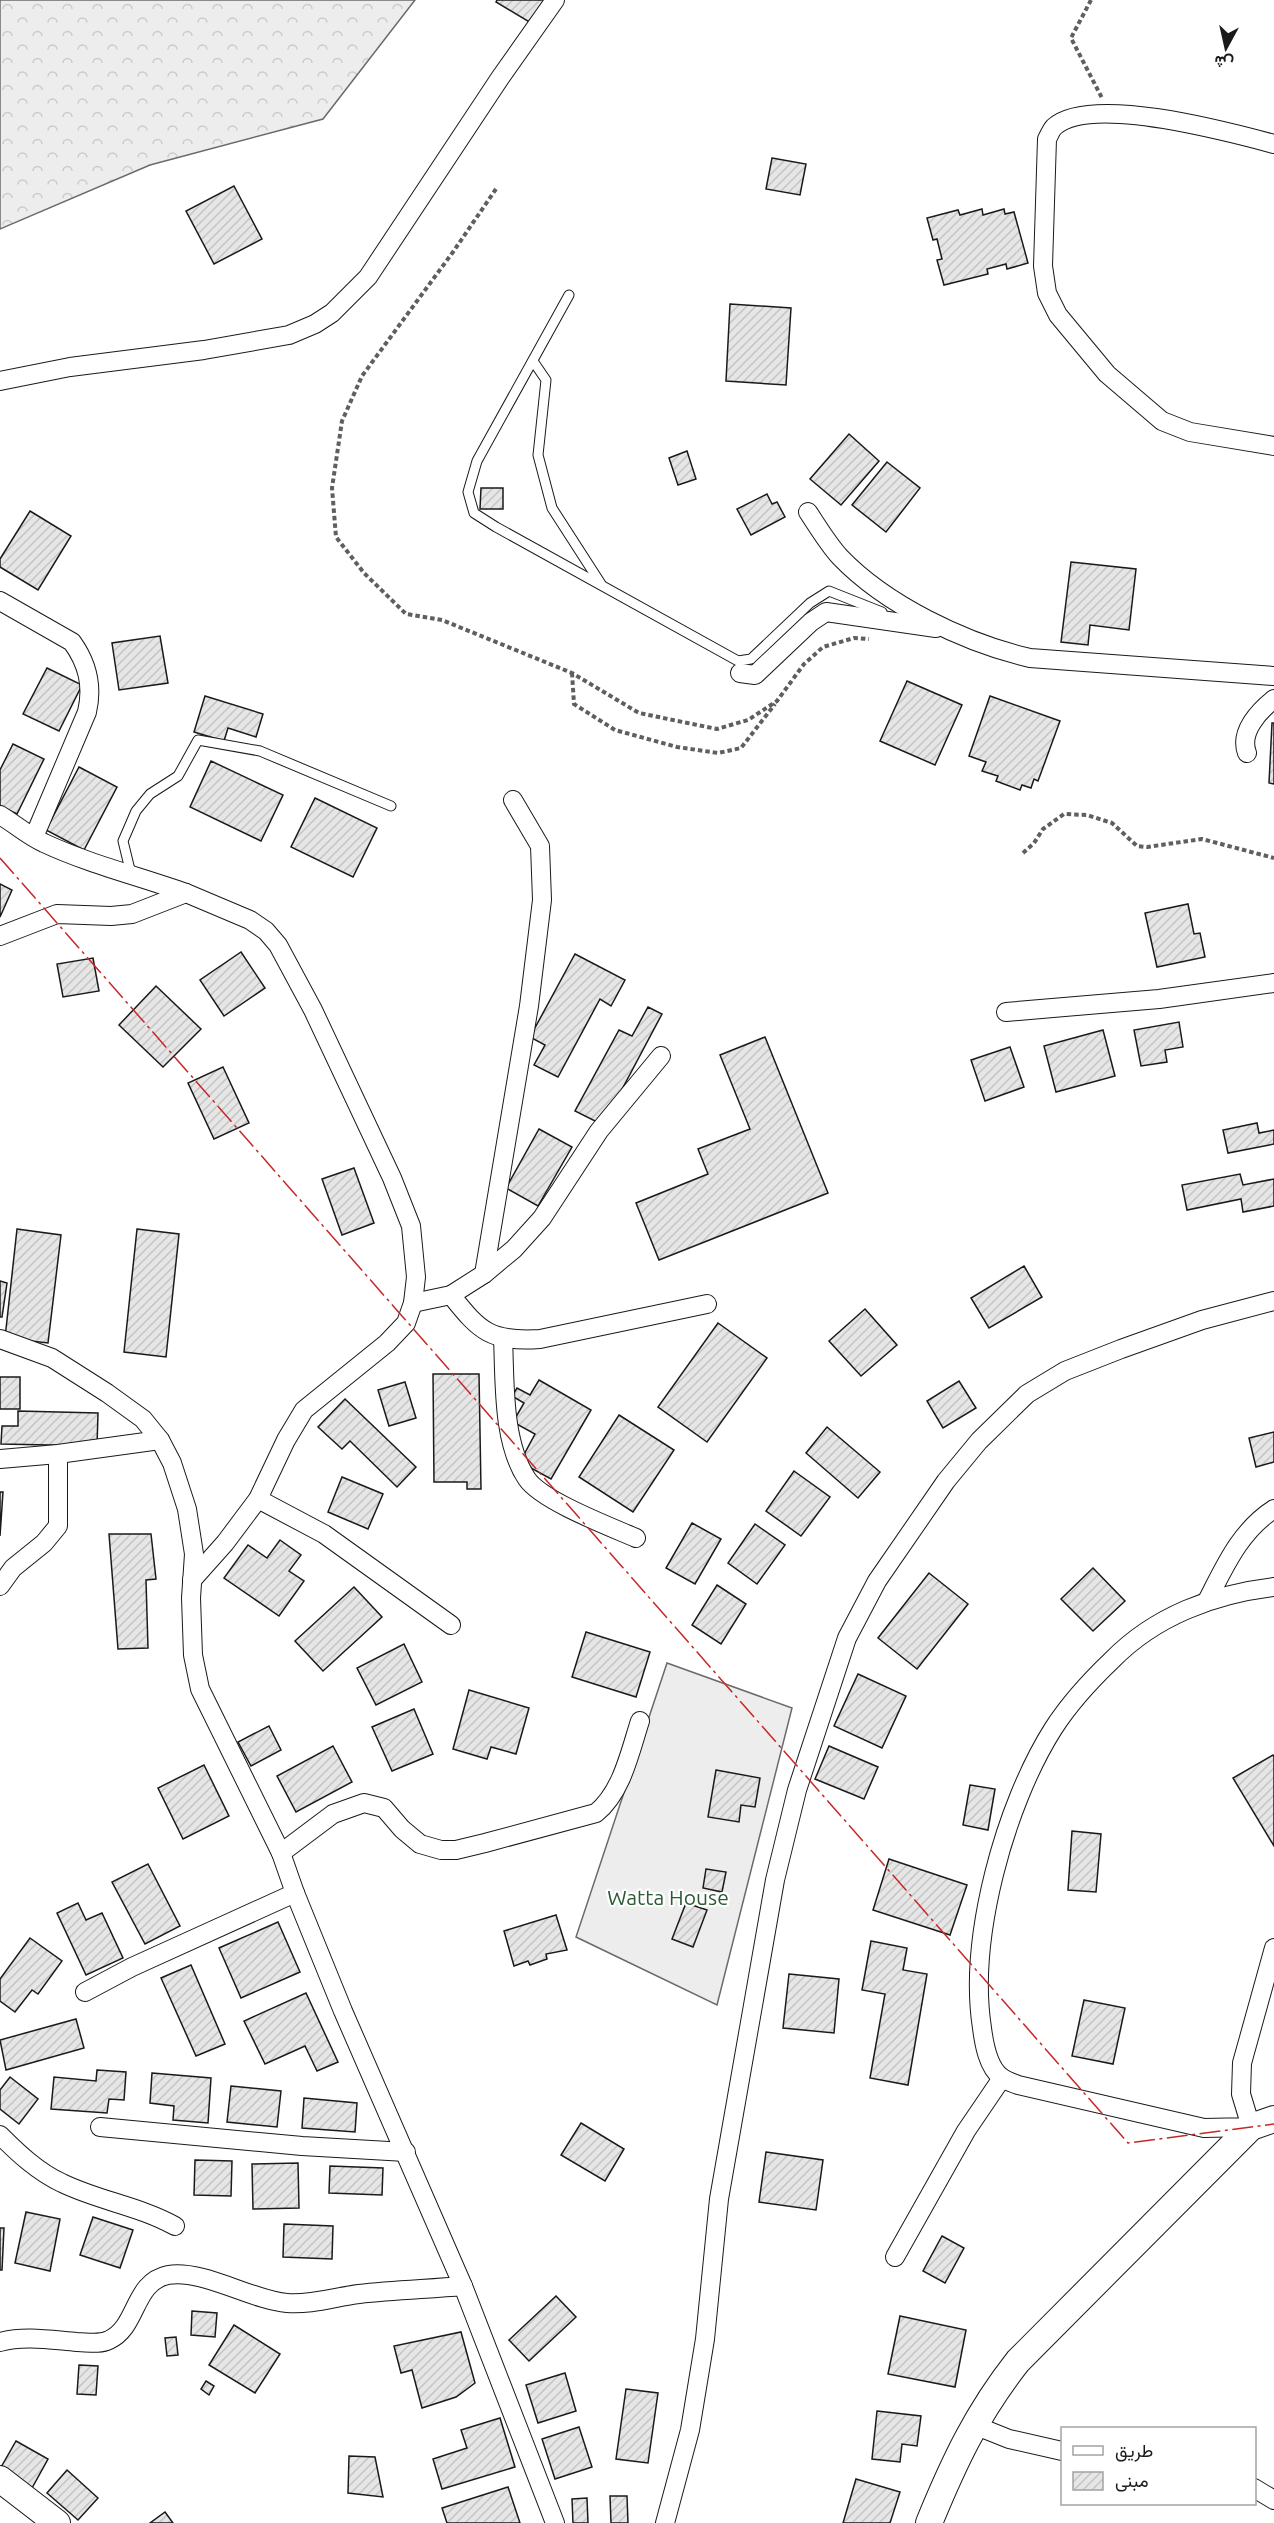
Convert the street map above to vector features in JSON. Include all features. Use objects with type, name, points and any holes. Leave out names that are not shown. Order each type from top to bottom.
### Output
[{"type":"main road","points":[[929,2523],[949,2475],[974,2425],[1018,2361],[1263,2123]]},
{"type":"main road","points":[[0,2479],[57,2523]]},
{"type":"street","points":[[0,381],[70,367],[204,350],[289,335],[315,324],[332,313],[368,277],[500,78],[555,0]]},
{"type":"street","points":[[1274,144],[1181,122],[1109,113],[1084,115],[1069,120],[1054,128],[1047,139],[1043,266],[1047,293],[1058,315],[1107,374],[1162,421],[1190,432],[1274,446]]},
{"type":"street","points":[[808,512],[839,556],[862,576],[940,627],[998,651],[1030,658],[1274,676]]},
{"type":"street","points":[[0,601],[72,642],[80,653],[89,678],[87,712],[34,837]]},
{"type":"street","points":[[741,674],[755,675],[811,622],[826,612],[940,627]]},
{"type":"street","points":[[1247,753],[1245,747],[1247,733],[1254,719],[1274,699]]},
{"type":"street","points":[[484,1274],[529,1006],[542,900],[540,846],[513,800]]},
{"type":"street","points":[[0,815],[34,837],[88,862],[186,893],[250,920],[266,931],[278,945],[313,1010],[392,1178],[411,1226],[416,1277],[413,1303],[406,1323],[387,1343],[304,1410],[286,1440],[258,1499],[225,1543],[192,1580]]},
{"type":"street","points":[[0,936],[57,914],[111,916],[132,914],[186,893]]},
{"type":"street","points":[[1006,1012],[1159,999],[1274,983]]},
{"type":"street","points":[[413,1303],[451,1295],[484,1274],[514,1249],[542,1218],[599,1131],[661,1056]]},
{"type":"street","points":[[451,1295],[474,1324],[503,1338],[518,1341],[540,1339],[707,1304]]},
{"type":"street","points":[[665,2523],[690,2430],[705,2339],[719,2199],[775,1880],[797,1791],[847,1638],[877,1581],[946,1481],[979,1441],[1027,1394],[1065,1371],[1121,1349],[1202,1320],[1274,1301]]},
{"type":"street","points":[[503,1338],[509,1427],[517,1456],[528,1480],[555,1500],[636,1538]]},
{"type":"street","points":[[0,1339],[52,1358],[143,1419],[160,1440],[172,1463],[187,1509],[194,1554],[193,1655],[200,1689],[281,1853],[343,2012],[463,2286],[555,2523]]},
{"type":"street","points":[[0,1459],[58,1454],[160,1440]]},
{"type":"street","points":[[0,1586],[13,1568],[44,1543],[58,1526],[58,1454]]},
{"type":"street","points":[[258,1499],[324,1534],[451,1625]]},
{"type":"street","points":[[1207,1601],[1233,1550],[1258,1519],[1274,1509]]},
{"type":"street","points":[[1263,2123],[1204,2128],[1018,2085],[1002,2078],[993,2068],[985,2046],[978,1991],[989,1893],[1001,1848],[1015,1809],[1053,1729],[1113,1658],[1156,1624],[1207,1601],[1274,1587]]},
{"type":"street","points":[[281,1853],[333,1814],[364,1803],[384,1808],[402,1829],[420,1844],[441,1850],[485,1843],[596,1813],[607,1804],[614,1791],[640,1721]]},
{"type":"street","points":[[85,1992],[132,1967],[295,1893]]},
{"type":"street","points":[[1263,2123],[1240,2094],[1242,2063],[1274,1948]]},
{"type":"street","points":[[895,2257],[966,2131],[1002,2078]]},
{"type":"street","points":[[100,2127],[302,2146],[406,2152]]},
{"type":"street","points":[[0,2135],[20,2154],[60,2182],[98,2198],[157,2216],[174,2226]]},
{"type":"street","points":[[0,2342],[28,2339],[95,2343],[109,2340],[128,2322],[141,2294],[153,2281],[168,2275],[192,2277],[283,2303],[300,2304],[363,2294],[463,2286]]},
{"type":"street","points":[[974,2425],[1009,2439],[1061,2451]]},
{"type":"street","points":[[1256,2489],[1274,2500]]},
{"type":"lane","points":[[569,295],[477,461],[468,492],[474,513],[738,661],[751,659],[810,603],[829,591],[875,611],[940,627]]},
{"type":"lane","points":[[533,361],[546,380],[538,455],[552,508],[602,586]]},
{"type":"lane","points":[[131,874],[123,841],[136,810],[150,794],[178,776],[198,740],[260,751],[392,806]]},
{"type":"path","points":[[1091,0],[1071,38],[1109,113]]},
{"type":"path","points":[[572,673],[574,704],[615,730],[677,747],[718,753],[741,748],[777,701]]},
{"type":"path","points":[[1023,853],[1034,843],[1043,829],[1064,814],[1087,815],[1112,823],[1137,846],[1147,848],[1202,838],[1274,858]]},
{"type":"green space","points":[[0,0],[415,0],[323,119],[150,165],[0,229]]},
{"type":"shaded area","name":"Watta House","points":[[667,1663],[792,1708],[717,2005],[576,1937]]},
{"type":"building","points":[[497,0],[545,0],[531,23],[496,2]]},
{"type":"building","points":[[772,158],[806,164],[800,195],[766,189]]},
{"type":"building","points":[[234,186],[262,239],[214,264],[186,211]]},
{"type":"building","points":[[982,209],[983,215],[1004,209],[1005,214],[1014,212],[1028,263],[1007,269],[1006,264],[987,269],[988,274],[944,285],[937,260],[942,259],[937,239],[933,240],[927,218],[958,210],[960,215]]},
{"type":"building","points":[[730,304],[791,308],[786,385],[726,381]]},
{"type":"building","points":[[849,434],[879,461],[841,505],[810,479]]},
{"type":"building","points":[[687,451],[696,479],[678,485],[669,458]]},
{"type":"building","points":[[887,462],[920,488],[886,532],[852,505]]},
{"type":"building","points":[[481,488],[503,488],[503,509],[480,509]]},
{"type":"building","points":[[767,494],[772,504],[777,502],[785,517],[751,535],[737,509]]},
{"type":"building","points":[[30,511],[71,536],[38,590],[0,567],[0,559]]},
{"type":"building","points":[[1071,562],[1136,569],[1129,630],[1090,625],[1088,645],[1061,642]]},
{"type":"building","points":[[160,636],[168,683],[119,690],[112,643]]},
{"type":"building","points":[[47,668],[82,685],[59,731],[23,714]]},
{"type":"building","points":[[907,681],[962,705],[935,765],[880,741]]},
{"type":"building","points":[[205,696],[263,714],[256,737],[228,728],[224,741],[194,732]]},
{"type":"building","points":[[990,696],[1060,721],[1038,781],[1034,779],[1031,788],[1022,785],[1020,790],[996,781],[998,776],[982,771],[986,762],[969,756]]},
{"type":"building","points":[[1272,723],[1274,723],[1274,784],[1269,783]]},
{"type":"building","points":[[13,744],[44,759],[17,814],[0,806],[0,770]]},
{"type":"building","points":[[211,761],[283,795],[261,841],[190,807]]},
{"type":"building","points":[[79,767],[117,787],[84,850],[46,830]]},
{"type":"building","points":[[315,798],[377,828],[353,877],[291,847]]},
{"type":"building","points":[[0,884],[12,890],[0,917]]},
{"type":"building","points":[[1188,904],[1194,934],[1200,933],[1205,957],[1157,967],[1145,913]]},
{"type":"building","points":[[241,952],[265,988],[224,1016],[200,980]]},
{"type":"building","points":[[575,954],[625,980],[611,1006],[600,999],[558,1077],[534,1065],[545,1045],[530,1037]]},
{"type":"building","points":[[93,958],[99,991],[63,997],[57,964]]},
{"type":"building","points":[[156,986],[201,1029],[163,1067],[119,1025]]},
{"type":"building","points":[[648,1007],[662,1014],[603,1125],[575,1111],[619,1030],[632,1036]]},
{"type":"building","points":[[1179,1022],[1183,1047],[1165,1050],[1167,1062],[1141,1066],[1134,1030]]},
{"type":"building","points":[[1103,1030],[1115,1076],[1056,1092],[1044,1046]]},
{"type":"building","points":[[765,1037],[828,1193],[659,1260],[636,1203],[708,1174],[698,1149],[750,1129],[720,1055]]},
{"type":"building","points":[[1010,1047],[1024,1087],[985,1101],[971,1060]]},
{"type":"building","points":[[223,1067],[249,1123],[214,1139],[188,1083]]},
{"type":"building","points":[[1257,1123],[1259,1133],[1274,1130],[1274,1144],[1228,1153],[1223,1130]]},
{"type":"building","points":[[539,1129],[572,1147],[538,1206],[506,1188]]},
{"type":"building","points":[[354,1168],[374,1223],[342,1235],[322,1179]]},
{"type":"building","points":[[1240,1174],[1243,1185],[1274,1179],[1274,1206],[1243,1212],[1241,1199],[1187,1210],[1182,1185]]},
{"type":"building","points":[[17,1229],[61,1235],[48,1343],[5,1338]]},
{"type":"building","points":[[137,1229],[179,1234],[166,1357],[124,1352]]},
{"type":"building","points":[[1024,1266],[1042,1297],[989,1328],[971,1298]]},
{"type":"building","points":[[0,1281],[7,1283],[2,1317],[0,1317]]},
{"type":"building","points":[[865,1309],[897,1345],[861,1376],[829,1341]]},
{"type":"building","points":[[718,1323],[767,1358],[707,1442],[658,1407]]},
{"type":"building","points":[[433,1374],[479,1374],[481,1489],[467,1489],[467,1482],[434,1482]]},
{"type":"building","points":[[0,1377],[20,1377],[20,1409],[0,1409]]},
{"type":"building","points":[[539,1380],[591,1410],[551,1479],[520,1462],[535,1434],[513,1422],[524,1403],[512,1396],[517,1388],[530,1395]]},
{"type":"building","points":[[959,1381],[976,1408],[943,1428],[927,1401]]},
{"type":"building","points":[[405,1382],[416,1418],[389,1426],[378,1390]]},
{"type":"building","points":[[345,1399],[416,1467],[397,1487],[350,1441],[342,1449],[318,1427]]},
{"type":"building","points":[[18,1411],[98,1413],[97,1446],[1,1444],[2,1426],[18,1426]]},
{"type":"building","points":[[619,1415],[674,1450],[633,1512],[579,1477]]},
{"type":"building","points":[[827,1427],[880,1472],[858,1498],[806,1453]]},
{"type":"building","points":[[1274,1432],[1274,1462],[1256,1467],[1249,1438]]},
{"type":"building","points":[[794,1471],[830,1497],[801,1536],[766,1511]]},
{"type":"building","points":[[342,1477],[383,1494],[368,1529],[328,1512]]},
{"type":"building","points":[[0,1492],[3,1492],[0,1536]]},
{"type":"building","points":[[692,1523],[721,1539],[695,1584],[666,1568]]},
{"type":"building","points":[[755,1524],[785,1545],[757,1584],[728,1563]]},
{"type":"building","points":[[109,1534],[151,1534],[156,1579],[146,1580],[148,1648],[118,1649]]},
{"type":"building","points":[[280,1540],[301,1555],[289,1571],[304,1581],[279,1616],[224,1578],[248,1545],[267,1558]]},
{"type":"building","points":[[1093,1568],[1125,1601],[1093,1631],[1061,1599]]},
{"type":"building","points":[[929,1573],[968,1604],[917,1669],[878,1638]]},
{"type":"building","points":[[717,1585],[746,1604],[721,1644],[692,1625]]},
{"type":"building","points":[[354,1587],[382,1617],[323,1671],[295,1641]]},
{"type":"building","points":[[586,1632],[650,1652],[636,1697],[572,1677]]},
{"type":"building","points":[[404,1644],[422,1682],[376,1705],[357,1668]]},
{"type":"building","points":[[858,1674],[906,1696],[882,1748],[834,1726]]},
{"type":"building","points":[[469,1690],[529,1708],[516,1754],[491,1747],[487,1759],[453,1749]]},
{"type":"building","points":[[414,1709],[433,1754],[392,1771],[372,1727]]},
{"type":"building","points":[[269,1726],[281,1750],[251,1766],[238,1742]]},
{"type":"building","points":[[333,1746],[352,1782],[296,1812],[277,1776]]},
{"type":"building","points":[[829,1746],[878,1767],[864,1799],[815,1779]]},
{"type":"building","points":[[1273,1755],[1274,1757],[1274,1846],[1233,1778]]},
{"type":"building","points":[[204,1765],[229,1816],[183,1839],[158,1788]]},
{"type":"building","points":[[716,1770],[760,1778],[755,1807],[741,1805],[739,1822],[708,1817]]},
{"type":"building","points":[[970,1785],[995,1789],[988,1830],[963,1825]]},
{"type":"building","points":[[1072,1831],[1101,1834],[1096,1892],[1068,1890]]},
{"type":"building","points":[[889,1859],[967,1885],[950,1935],[873,1910]]},
{"type":"building","points":[[148,1864],[180,1926],[145,1944],[112,1882]]},
{"type":"building","points":[[706,1869],[726,1872],[722,1892],[703,1888]]},
{"type":"building","points":[[78,1903],[86,1920],[102,1913],[123,1958],[86,1975],[57,1913]]},
{"type":"building","points":[[686,1903],[707,1910],[693,1947],[672,1939]]},
{"type":"building","points":[[556,1915],[567,1950],[546,1954],[547,1959],[530,1965],[528,1961],[514,1966],[504,1931]]},
{"type":"building","points":[[278,1922],[300,1972],[241,1998],[219,1948]]},
{"type":"building","points":[[30,1938],[62,1961],[38,1994],[32,1990],[15,2012],[0,2001],[0,1979]]},
{"type":"building","points":[[871,1941],[907,1948],[903,1970],[927,1974],[908,2085],[870,2078],[885,1994],[862,1990]]},
{"type":"building","points":[[191,1965],[225,2044],[196,2056],[161,1978]]},
{"type":"building","points":[[789,1974],[839,1979],[834,2033],[783,2028]]},
{"type":"building","points":[[306,1993],[338,2062],[317,2071],[305,2046],[265,2064],[244,2021]]},
{"type":"building","points":[[1084,2000],[1125,2008],[1113,2064],[1072,2056]]},
{"type":"building","points":[[76,2019],[84,2048],[6,2070],[0,2040]]},
{"type":"building","points":[[97,2070],[126,2072],[124,2100],[109,2099],[107,2113],[51,2109],[54,2077],[96,2081]]},
{"type":"building","points":[[152,2073],[211,2078],[208,2123],[173,2120],[174,2106],[150,2103]]},
{"type":"building","points":[[10,2077],[38,2099],[19,2124],[0,2109],[0,2090]]},
{"type":"building","points":[[231,2086],[281,2091],[277,2127],[227,2122]]},
{"type":"building","points":[[304,2098],[357,2103],[355,2132],[302,2128]]},
{"type":"building","points":[[581,2123],[624,2149],[605,2181],[561,2155]]},
{"type":"building","points":[[766,2152],[823,2160],[816,2210],[759,2202]]},
{"type":"building","points":[[195,2160],[232,2161],[231,2196],[194,2195]]},
{"type":"building","points":[[298,2163],[299,2208],[253,2209],[252,2164]]},
{"type":"building","points":[[330,2166],[383,2168],[382,2195],[329,2193]]},
{"type":"building","points":[[26,2212],[60,2219],[50,2271],[15,2263]]},
{"type":"building","points":[[93,2217],[133,2230],[120,2268],[80,2255]]},
{"type":"building","points":[[284,2224],[333,2226],[332,2259],[283,2257]]},
{"type":"building","points":[[0,2228],[4,2228],[2,2270],[0,2270]]},
{"type":"building","points":[[942,2236],[964,2248],[945,2283],[923,2271]]},
{"type":"building","points":[[556,2296],[576,2317],[529,2361],[509,2340]]},
{"type":"building","points":[[192,2311],[217,2313],[215,2337],[191,2335]]},
{"type":"building","points":[[900,2316],[966,2330],[955,2387],[888,2374]]},
{"type":"building","points":[[234,2325],[280,2354],[255,2393],[209,2365]]},
{"type":"building","points":[[461,2332],[475,2383],[456,2397],[422,2408],[412,2370],[401,2373],[394,2346]]},
{"type":"building","points":[[176,2337],[178,2355],[167,2356],[165,2338]]},
{"type":"building","points":[[79,2365],[98,2366],[96,2395],[77,2394]]},
{"type":"building","points":[[565,2373],[576,2411],[538,2423],[526,2385]]},
{"type":"building","points":[[206,2381],[214,2386],[209,2395],[201,2389]]},
{"type":"building","points":[[626,2389],[658,2393],[648,2463],[616,2459]]},
{"type":"building","points":[[877,2411],[921,2416],[917,2446],[902,2444],[900,2462],[872,2459]]},
{"type":"building","points":[[500,2418],[515,2467],[442,2489],[433,2459],[467,2448],[461,2430]]},
{"type":"building","points":[[579,2427],[592,2467],[555,2479],[542,2439]]},
{"type":"building","points":[[16,2441],[48,2459],[32,2488],[0,2469]]},
{"type":"building","points":[[349,2456],[375,2457],[383,2497],[348,2493]]},
{"type":"building","points":[[67,2470],[98,2498],[78,2520],[47,2493]]},
{"type":"building","points":[[856,2479],[900,2492],[890,2523],[843,2523]]},
{"type":"building","points":[[508,2487],[520,2523],[447,2523],[442,2508]]},
{"type":"building","points":[[610,2496],[627,2496],[628,2523],[611,2523]]},
{"type":"building","points":[[587,2498],[588,2523],[573,2523],[572,2499]]},
{"type":"building","points":[[165,2512],[173,2523],[150,2523]]},
{"type":"power","points":[[0,858],[1128,2143],[1274,2124]]}]
